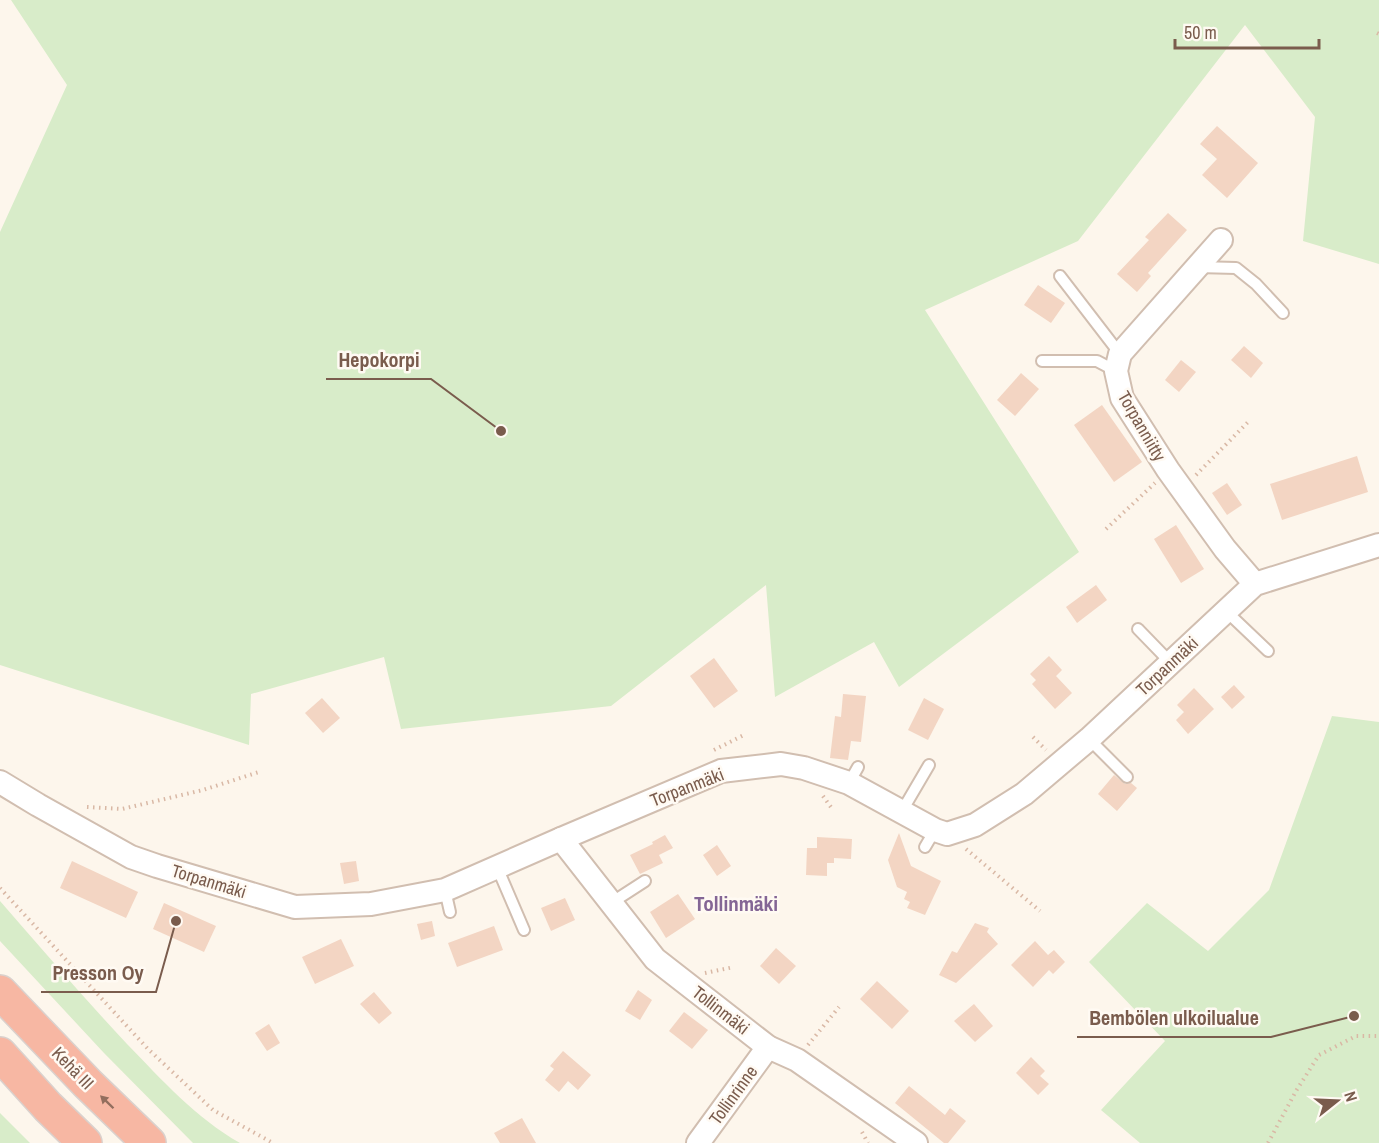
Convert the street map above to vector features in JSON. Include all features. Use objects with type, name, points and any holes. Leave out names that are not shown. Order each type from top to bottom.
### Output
[{"type":"highway","name":"Kehä III","points":[[0,992],[148,1143]]},
{"type":"highway","points":[[0,1054],[48,1107],[85,1143]]},
{"type":"highway","points":[[0,1069],[48,1107]]},
{"type":"street","points":[[1118,363],[1221,240]]},
{"type":"street","name":"Torpanniitty","points":[[1118,363],[1122,398],[1168,470],[1225,549],[1255,584]]},
{"type":"street","name":"Torpanmäki","points":[[0,782],[131,857],[295,907],[448,901],[498,867],[721,771],[781,764],[854,775],[936,837],[975,825],[1024,794],[1089,739],[1255,584],[1379,544]]},
{"type":"street","name":"Tollinmäki","points":[[561,839],[655,959],[768,1047],[796,1060],[916,1143]]},
{"type":"street","name":"Tollinrinne","points":[[698,1143],[768,1047]]},
{"type":"lane","points":[[1197,267],[1236,268],[1256,284],[1283,313]]},
{"type":"lane","points":[[1060,276],[1118,363]]},
{"type":"lane","points":[[1042,361],[1118,363]]},
{"type":"lane","points":[[1227,612],[1268,651]]},
{"type":"lane","points":[[1138,629],[1170,662]]},
{"type":"lane","points":[[1089,739],[1127,777]]},
{"type":"lane","points":[[902,811],[929,765]]},
{"type":"lane","points":[[498,867],[524,930]]},
{"type":"lane","points":[[610,903],[645,880]]},
{"type":"path","points":[[1182,489],[1250,420]]},
{"type":"path","points":[[1106,529],[1168,470]]},
{"type":"path","points":[[86,807],[122,809],[203,790],[259,772]]},
{"type":"path","points":[[936,837],[1040,910]]},
{"type":"path","points":[[0,888],[148,1049],[213,1110],[273,1143]]},
{"type":"path","points":[[796,1060],[839,1007]]},
{"type":"path","points":[[1268,1143],[1296,1091],[1319,1055],[1356,1036],[1379,1036]]},
{"type":"green space","points":[[11,0],[1379,0],[1379,264],[1303,241],[1315,117],[1245,25],[1078,241],[925,310],[1079,552],[899,687],[874,642],[775,697],[766,585],[611,706],[401,729],[384,657],[251,694],[249,745],[0,665],[0,232],[67,85]]},
{"type":"green space","points":[[1332,716],[1379,722],[1379,1143],[1140,1143],[1101,1110],[1165,1041],[1089,962],[1147,903],[1208,951],[1269,890]]},
{"type":"green space","points":[[0,901],[94,1009],[167,1085],[209,1122],[240,1143],[193,1143],[104,1053],[0,941]]},
{"type":"green space","points":[[0,1113],[30,1143],[0,1143]]},
{"type":"building","points":[[1217,126],[1258,163],[1227,198],[1202,175],[1217,159],[1200,144]]},
{"type":"building","points":[[1168,213],[1187,230],[1148,273],[1151,276],[1137,292],[1117,274],[1149,240],[1145,237]]},
{"type":"building","points":[[1038,285],[1065,303],[1051,323],[1024,305]]},
{"type":"building","points":[[1244,346],[1263,363],[1251,378],[1231,360]]},
{"type":"building","points":[[1181,360],[1196,372],[1179,392],[1165,380]]},
{"type":"building","points":[[1021,373],[1039,389],[1015,416],[997,400]]},
{"type":"building","points":[[1102,405],[1142,462],[1114,482],[1074,425]]},
{"type":"building","points":[[1357,456],[1368,492],[1282,520],[1270,484]]},
{"type":"building","points":[[1227,483],[1242,505],[1227,515],[1212,493]]},
{"type":"building","points":[[1176,525],[1204,569],[1181,583],[1154,539]]},
{"type":"building","points":[[1096,585],[1107,600],[1077,623],[1066,607]]},
{"type":"building","points":[[1049,656],[1062,670],[1056,676],[1072,693],[1055,709],[1032,684],[1036,680],[1030,674]]},
{"type":"building","points":[[714,658],[738,691],[714,708],[690,676]]},
{"type":"building","points":[[1234,685],[1245,697],[1232,709],[1221,697]]},
{"type":"building","points":[[1194,688],[1214,709],[1188,734],[1176,720],[1184,712],[1177,705]]},
{"type":"building","points":[[843,694],[866,696],[861,742],[851,741],[848,760],[830,758],[835,716],[841,717]]},
{"type":"building","points":[[322,698],[340,718],[323,733],[305,713]]},
{"type":"building","points":[[924,698],[944,709],[928,740],[908,730]]},
{"type":"building","points":[[1114,775],[1125,784],[1131,783],[1137,788],[1117,811],[1098,794]]},
{"type":"building","points":[[899,833],[911,866],[941,881],[925,915],[907,908],[910,902],[904,899],[907,892],[897,887],[888,860]]},
{"type":"building","points":[[665,835],[673,848],[659,855],[663,863],[640,874],[630,855],[653,844],[652,842]]},
{"type":"building","points":[[817,837],[852,839],[851,859],[834,858],[834,863],[827,863],[827,876],[806,875],[807,848],[817,848]]},
{"type":"building","points":[[717,845],[731,866],[717,876],[703,855]]},
{"type":"building","points":[[72,861],[138,892],[126,918],[60,888]]},
{"type":"building","points":[[356,861],[359,881],[344,884],[340,863]]},
{"type":"building","points":[[678,894],[695,919],[666,938],[650,912]]},
{"type":"building","points":[[565,898],[575,920],[551,931],[541,908]]},
{"type":"building","points":[[164,903],[216,926],[204,952],[153,929]]},
{"type":"building","points":[[432,921],[435,936],[421,940],[417,924]]},
{"type":"building","points":[[975,923],[989,928],[987,932],[998,944],[956,983],[939,975],[952,951],[957,953]]},
{"type":"building","points":[[494,926],[503,950],[457,967],[448,943]]},
{"type":"building","points":[[341,939],[354,966],[315,984],[302,957]]},
{"type":"building","points":[[1035,941],[1048,955],[1054,950],[1065,962],[1053,974],[1049,970],[1033,987],[1011,965]]},
{"type":"building","points":[[776,948],[796,966],[779,984],[760,966]]},
{"type":"building","points":[[877,981],[909,1011],[892,1029],[860,999]]},
{"type":"building","points":[[638,990],[652,1000],[640,1020],[625,1011]]},
{"type":"building","points":[[374,992],[392,1013],[379,1024],[360,1004]]},
{"type":"building","points":[[974,1004],[993,1026],[975,1042],[954,1021]]},
{"type":"building","points":[[684,1012],[708,1030],[692,1049],[669,1031]]},
{"type":"building","points":[[269,1024],[280,1043],[267,1051],[255,1033]]},
{"type":"building","points":[[563,1051],[591,1075],[578,1090],[568,1081],[559,1092],[545,1080],[554,1069],[550,1066]]},
{"type":"building","points":[[1031,1057],[1045,1071],[1040,1076],[1049,1084],[1038,1095],[1016,1073]]},
{"type":"building","points":[[909,1086],[945,1115],[950,1108],[966,1121],[948,1143],[944,1143],[895,1103]]},
{"type":"building","points":[[522,1118],[536,1143],[500,1143],[494,1133]]},
{"type":"place","name":"Hepokorpi","points":[[501,431]]},
{"type":"place","name":"Presson Oy","points":[[176,921]]},
{"type":"place","name":"Bembölen ulkoilualue","points":[[1354,1016]]},
{"type":"district","name":"Tollinmäki","points":[[736,903]]}]
